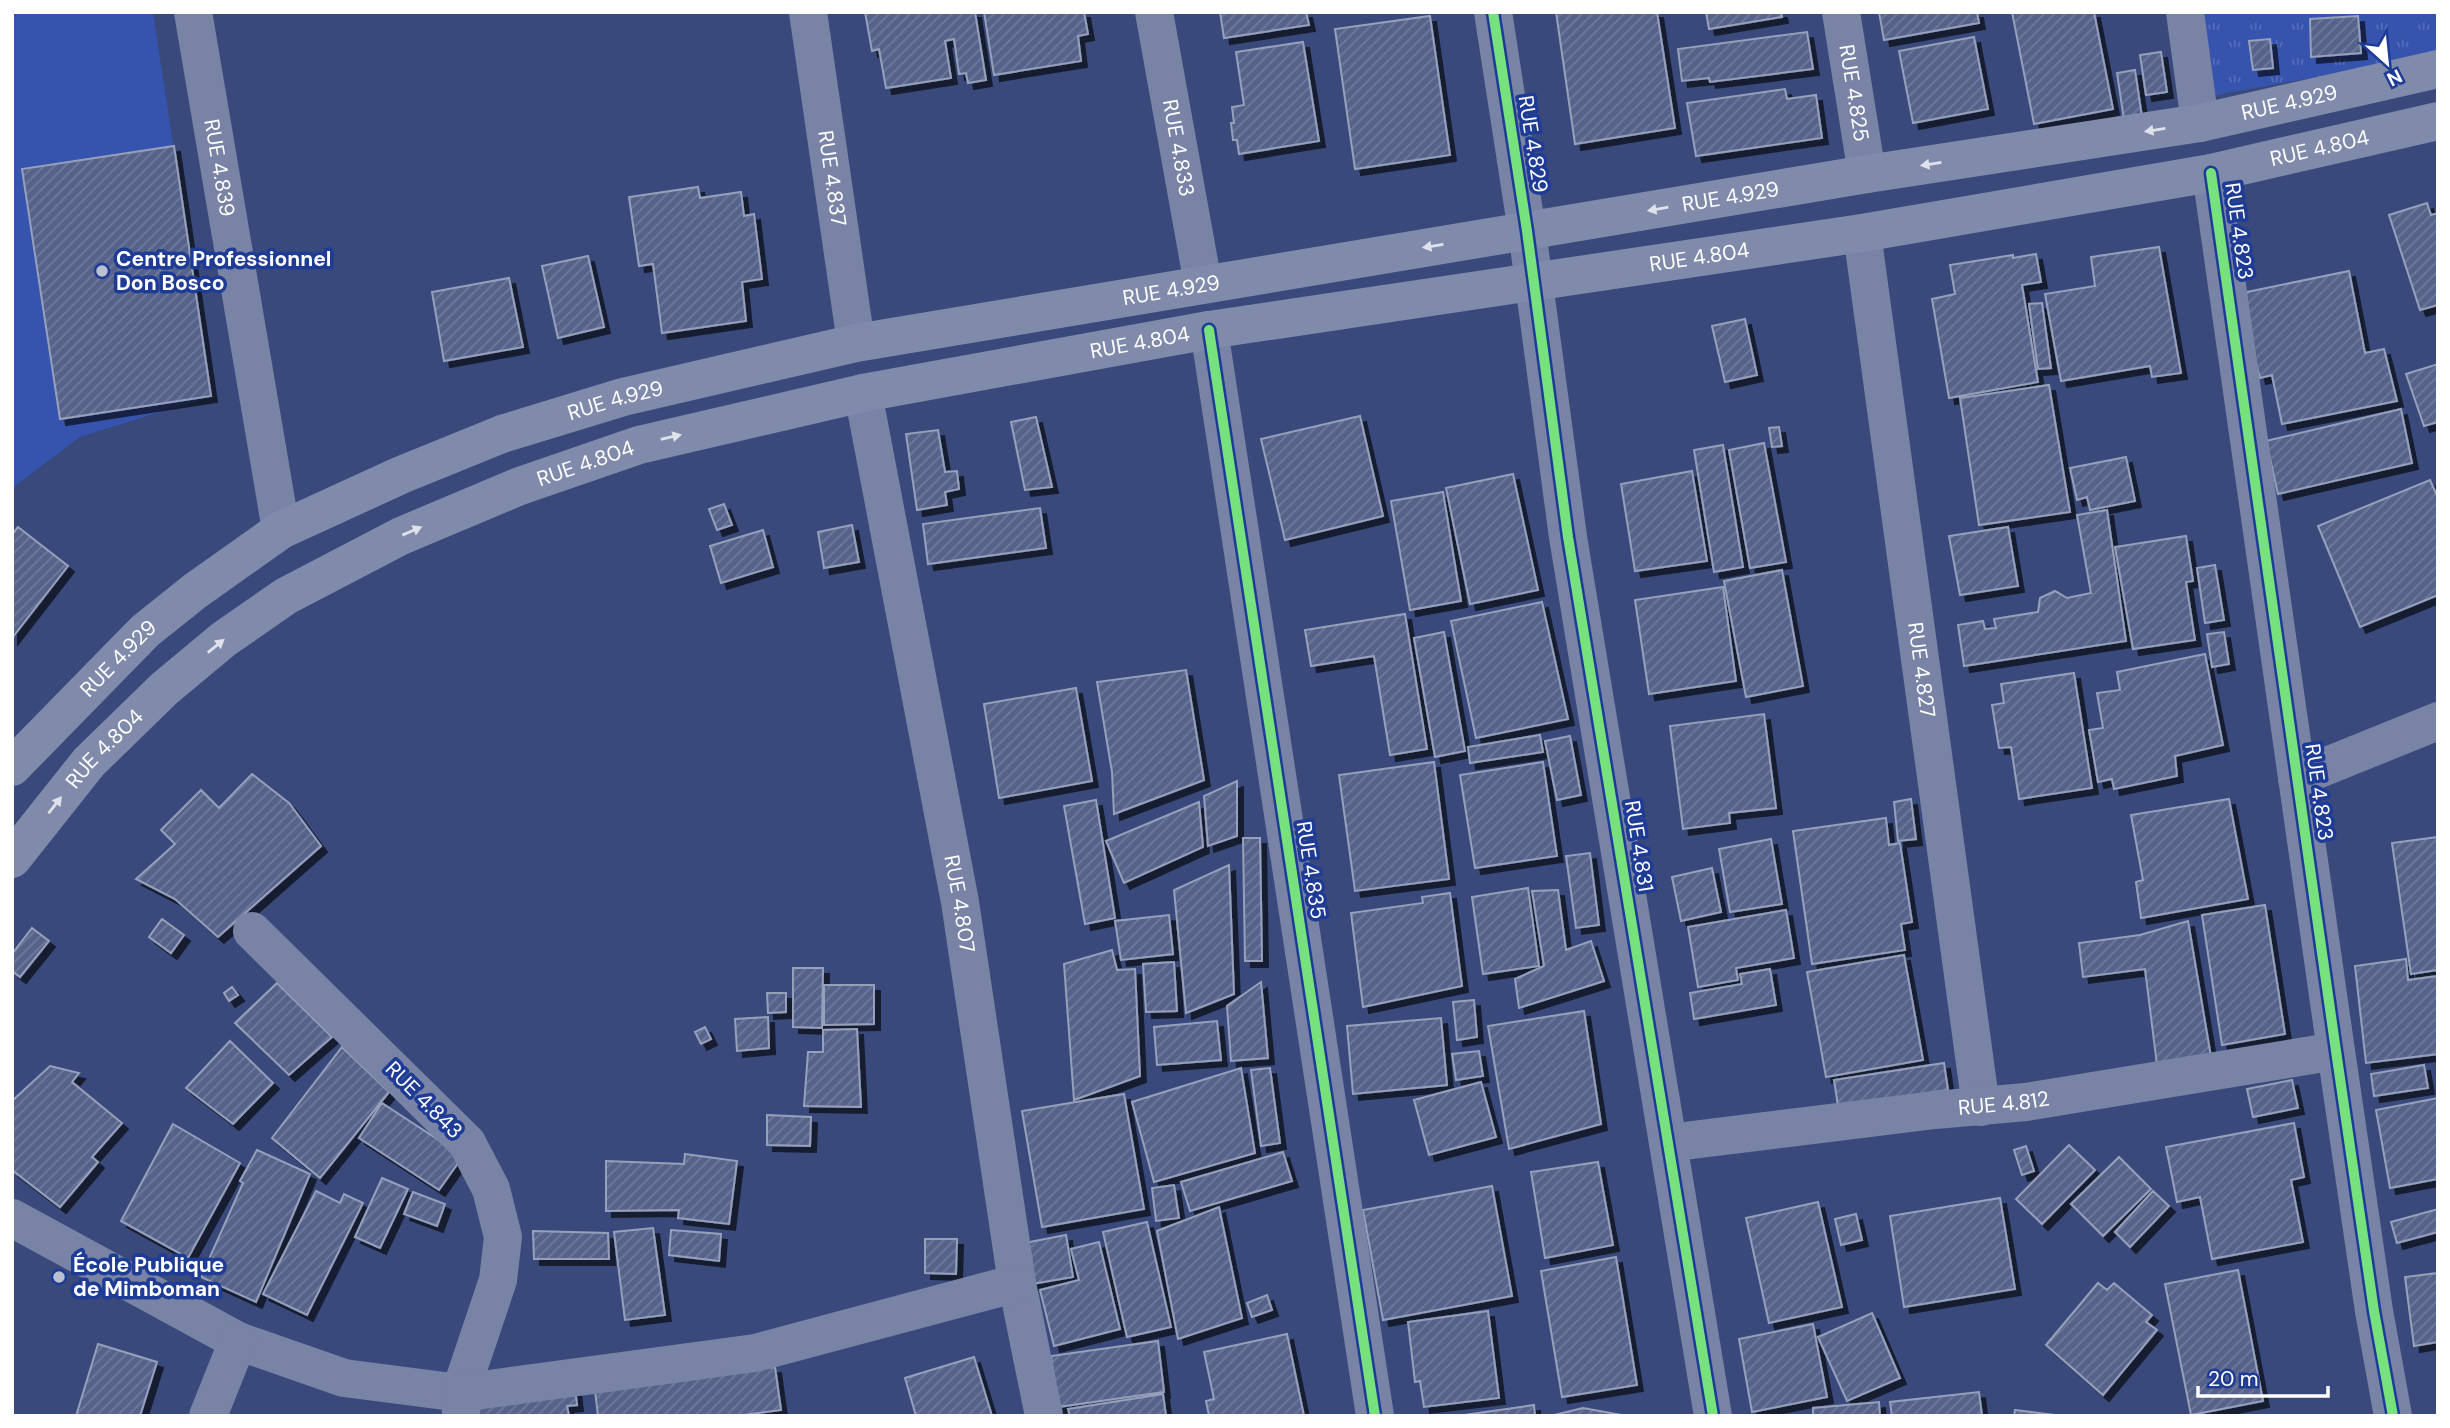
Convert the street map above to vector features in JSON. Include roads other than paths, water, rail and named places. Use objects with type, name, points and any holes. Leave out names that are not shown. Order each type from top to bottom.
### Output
[{"type":"main road","name":"RUE 4.929","points":[[12,767],[145,631],[195,591],[281,530],[401,475],[502,434],[623,397],[856,343],[1867,174],[2200,123],[2438,69]]},
{"type":"main road","name":"RUE 4.804","points":[[12,859],[89,762],[164,689],[224,639],[286,596],[401,536],[533,481],[639,445],[863,393],[1209,330],[1862,233],[2211,173],[2438,121]]},
{"type":"street","name":"RUE 4.839","points":[[193,12],[281,530]]},
{"type":"street","name":"RUE 4.837","points":[[808,12],[856,343]]},
{"type":"street","name":"RUE 4.833","points":[[1154,12],[1203,284]]},
{"type":"street","name":"RUE 4.829","points":[[1493,12],[1527,231],[1532,282]]},
{"type":"street","name":"RUE 4.825","points":[[1841,12],[1867,174]]},
{"type":"street","points":[[2185,12],[2200,123]]},
{"type":"street","name":"RUE 4.823","points":[[2211,173],[2374,1311],[2393,1416]]},
{"type":"street","name":"RUE 4.827","points":[[1862,233],[1981,1107]]},
{"type":"street","name":"RUE 4.831","points":[[1532,282],[1568,537],[1713,1416]]},
{"type":"street","name":"RUE 4.835","points":[[1209,330],[1375,1416]]},
{"type":"street","name":"RUE 4.807","points":[[863,393],[960,902],[1017,1283],[1045,1416]]},
{"type":"street","points":[[2297,778],[2438,721]]},
{"type":"street","name":"RUE 4.843","points":[[252,931],[467,1143],[491,1189],[503,1237],[498,1280],[460,1404]]},
{"type":"street","name":"RUE 4.812","points":[[1668,1143],[1935,1110],[2040,1100],[2336,1051]]},
{"type":"street","points":[[12,1218],[238,1341],[344,1378],[460,1404],[755,1353],[1017,1283]]},
{"type":"street","points":[[208,1416],[238,1341]]},
{"type":"place","name":"Centre Professionnel Don Bosco","points":[[102,271]]},
{"type":"place","name":"École Publique de Mimboman","points":[[59,1277]]}]
